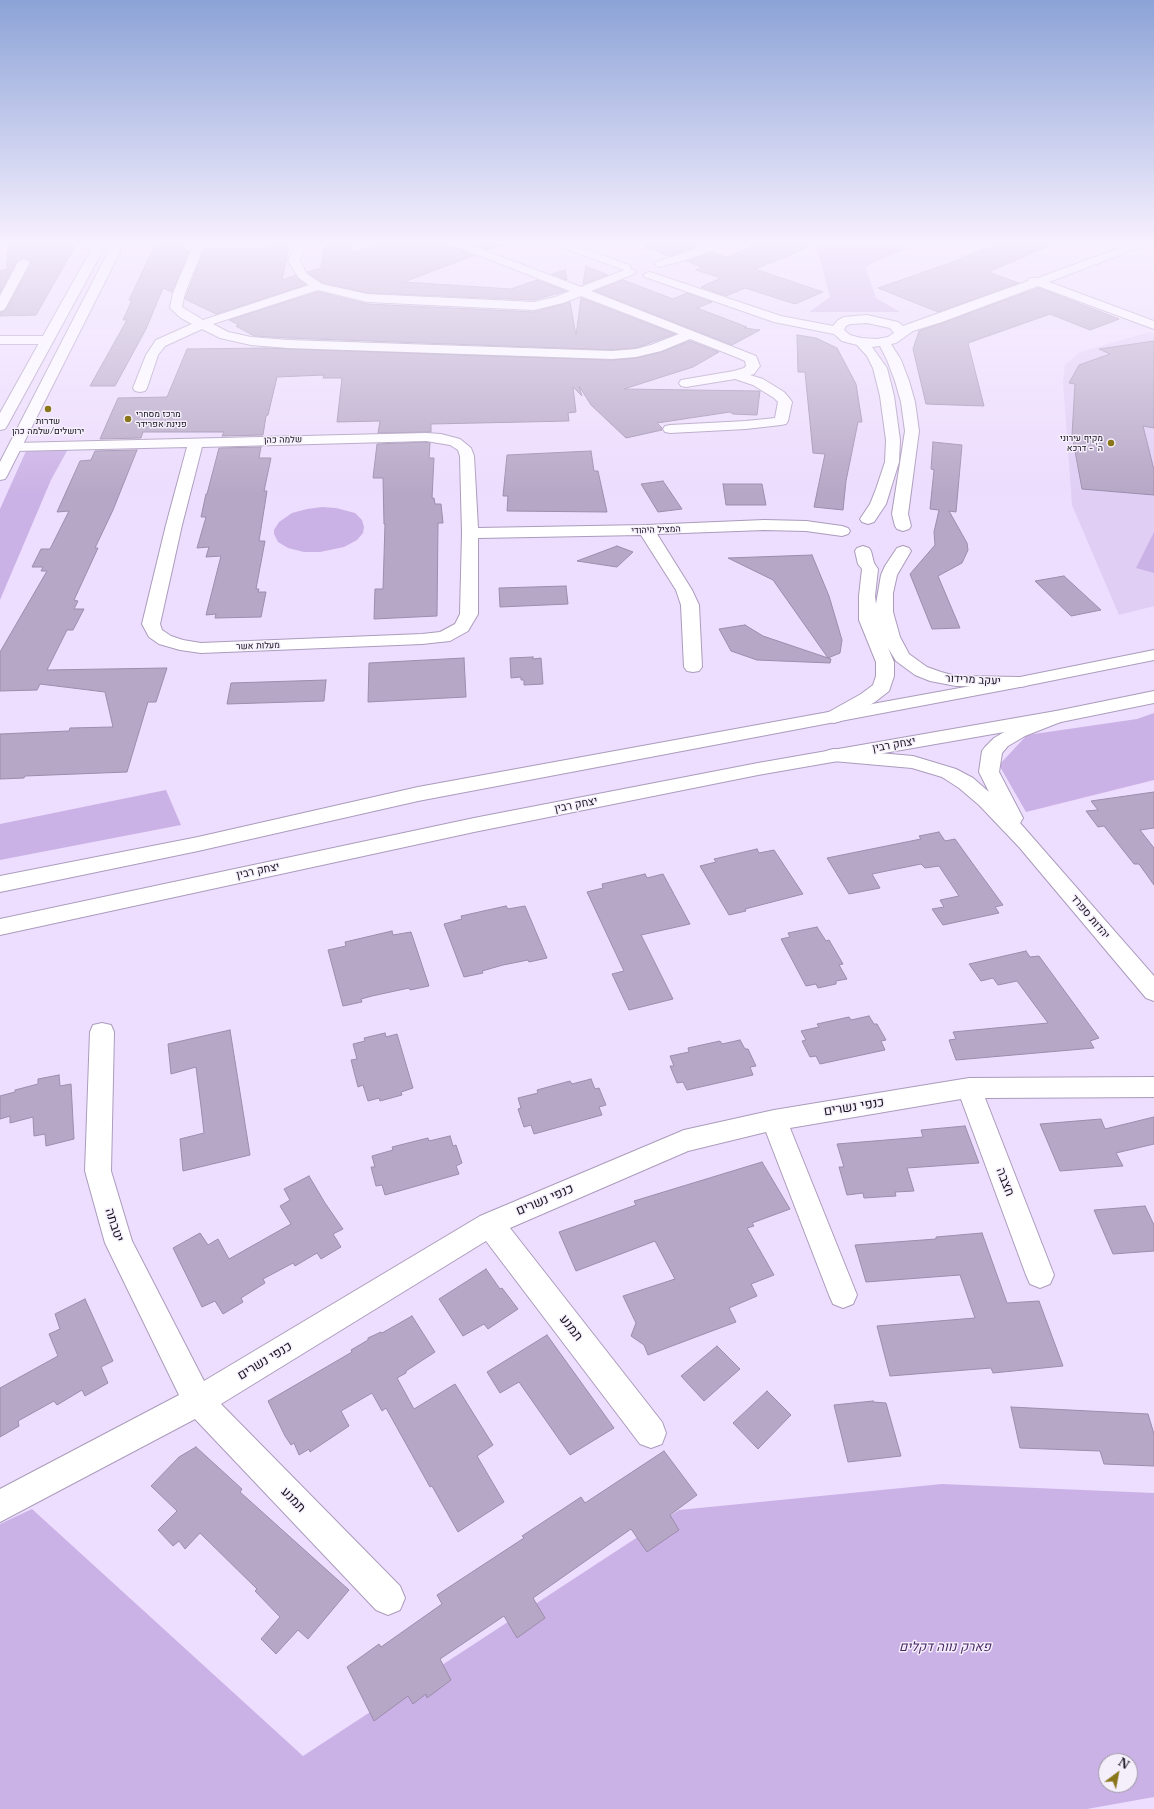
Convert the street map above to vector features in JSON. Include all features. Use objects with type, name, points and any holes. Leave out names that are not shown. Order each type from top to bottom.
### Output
[{"type":"street","points":[[0,426],[55,325]]},
{"type":"street","points":[[0,476],[75,325]]},
{"type":"street","points":[[140,388],[152,355],[160,343],[199,325]]},
{"type":"street","points":[[205,325],[224,335],[288,344],[612,355],[636,353],[656,348],[690,334]]},
{"type":"street","points":[[668,325],[751,359],[753,366],[749,371],[736,375],[686,383]]},
{"type":"street","points":[[828,325],[840,327],[843,325]]},
{"type":"street","points":[[833,325],[840,327],[846,338],[861,342],[884,342],[898,337],[900,333],[916,325]]},
{"type":"street","points":[[893,325],[899,329],[900,333]]},
{"type":"street","points":[[0,340],[47,340]]},
{"type":"street","points":[[861,342],[872,354],[880,368],[888,403],[893,440],[892,462],[884,489],[878,504],[868,519]]},
{"type":"street","points":[[884,342],[894,360],[902,381],[908,402],[912,431],[910,458],[900,514],[908,539]]},
{"type":"street","points":[[670,429],[746,425],[781,421],[785,402],[779,396],[758,382],[736,375]]},
{"type":"street","name":"שלמה כהן","points":[[15,446],[441,438],[454,442],[464,448],[467,456],[470,533]]},
{"type":"street","name":"מעלות אשר","points":[[196,442],[174,525],[151,624],[155,634],[180,646],[201,648],[444,637],[462,628],[469,614],[470,533]]},
{"type":"street","points":[[875,553],[849,544],[842,536],[842,531],[847,525],[868,519],[890,521],[908,539]]},
{"type":"street","name":"המציל היהודי","points":[[470,533],[778,526],[806,526],[842,531]]},
{"type":"street","points":[[646,530],[684,590],[690,605],[693,667]]},
{"type":"street","points":[[834,717],[868,698],[882,687],[885,676],[885,662],[868,620],[867,602],[870,569],[866,564],[875,553],[908,539]]},
{"type":"street","name":"יעקב מרידור","points":[[908,539],[889,575],[885,593],[884,612],[891,637],[902,657],[921,671],[936,677],[956,681],[1020,682]]},
{"type":"street","points":[[0,884],[198,844],[418,794],[1020,682],[1154,655]]},
{"type":"street","name":"יצחק רבין","points":[[0,927],[474,825],[833,755],[1056,717],[1154,697]]},
{"type":"street","points":[[1026,842],[989,772],[992,751],[1001,742],[1018,732],[1056,717]]},
{"type":"street","points":[[833,755],[913,762],[948,773],[966,783],[986,800],[1026,842]]},
{"type":"street","name":"יהדות ספרד","points":[[1026,842],[1154,992]]},
{"type":"street","name":"יטבתה","points":[[102,1032],[98,1171],[119,1243],[198,1402]]},
{"type":"street","name":"כנפי נשרים","points":[[0,1506],[198,1402],[490,1224],[684,1141],[774,1120],[969,1088],[1154,1088]]},
{"type":"street","name":"חצבה","points":[[969,1088],[1040,1275]]},
{"type":"street","points":[[774,1120],[843,1295]]},
{"type":"street","name":"תמנע","points":[[490,1224],[651,1433]]},
{"type":"street","name":"תמנע","points":[[198,1402],[388,1598]]},
{"type":"shaded area","name":"מקיף עירוני ה' - דרכא","points":[[1149,332],[1154,334],[1154,606],[1119,615],[1072,505],[1063,382],[1065,365],[1080,352]]},
{"type":"green space","points":[[68,449],[51,480],[0,600],[0,509],[26,451]]},
{"type":"green space","points":[[322,507],[336,508],[355,513],[362,520],[364,527],[363,533],[357,540],[344,547],[320,552],[304,552],[288,548],[278,542],[274,534],[274,530],[279,522],[292,513]]},
{"type":"green space","points":[[1154,532],[1154,573],[1136,568]]},
{"type":"green space","points":[[1154,713],[1154,780],[1026,812],[999,765],[1027,735],[1137,719]]},
{"type":"green space","points":[[166,790],[181,825],[0,860],[0,824]]},
{"type":"green space","name":"פארק נווה דקלים","points":[[942,1484],[1154,1493],[1154,1797],[1087,1809],[0,1809],[0,1524],[32,1509],[303,1756],[679,1510]]},
{"type":"building","points":[[124,325],[147,325],[115,386],[90,386]]},
{"type":"building","points":[[574,325],[576,335],[577,325],[653,325],[675,334],[636,348],[612,350],[254,336],[236,326]]},
{"type":"building","points":[[682,325],[743,325],[747,327],[744,328],[760,330],[732,345]]},
{"type":"building","points":[[935,325],[1018,325],[968,343],[984,406],[926,404],[913,349],[919,331]]},
{"type":"building","points":[[1079,325],[1102,325],[1090,330]]},
{"type":"building","points":[[797,335],[816,338],[837,348],[856,384],[862,422],[858,422],[846,481],[843,510],[814,507],[825,454],[813,453],[805,372],[798,372]]},
{"type":"building","points":[[690,341],[719,352],[693,367],[624,389],[760,391],[757,415],[733,414],[730,412],[657,423],[662,430],[626,438],[591,405],[579,386],[582,396],[573,387],[576,412],[568,413],[569,421],[431,424],[431,432],[378,433],[380,421],[337,422],[342,378],[323,378],[324,375],[277,377],[268,415],[266,416],[263,435],[222,436],[224,432],[143,432],[141,438],[100,439],[118,398],[167,397],[187,349],[265,348],[612,360],[636,358],[661,352]]},
{"type":"building","points":[[1154,341],[1154,428],[1143,426],[1154,470],[1154,495],[1082,489],[1072,435],[1075,384],[1069,383],[1079,365],[1110,354],[1099,349]]},
{"type":"building","points":[[933,442],[962,445],[956,512],[949,511],[967,543],[968,550],[962,563],[938,576],[960,628],[932,629],[910,574],[935,545],[934,532],[939,510],[930,509],[934,470],[931,469]]},
{"type":"building","points":[[430,443],[429,458],[434,458],[432,498],[434,498],[435,504],[441,504],[443,523],[438,523],[437,616],[374,619],[375,589],[383,589],[385,524],[383,478],[373,478],[377,444]]},
{"type":"building","points":[[261,447],[259,458],[271,458],[264,491],[267,491],[259,541],[265,541],[256,589],[259,589],[258,592],[266,592],[261,617],[215,618],[216,614],[206,615],[221,556],[206,557],[209,547],[197,548],[206,517],[201,517],[206,494],[219,448]]},
{"type":"building","points":[[137,450],[113,510],[95,548],[98,548],[74,600],[78,601],[74,609],[84,609],[73,630],[67,630],[47,670],[167,668],[156,702],[148,702],[127,772],[25,776],[24,778],[0,779],[0,734],[69,731],[70,728],[113,727],[105,692],[40,684],[37,690],[0,691],[0,652],[47,571],[41,571],[43,567],[32,567],[41,549],[50,549],[69,511],[57,512],[80,461],[91,460],[95,451]]},
{"type":"building","points":[[591,451],[594,471],[598,471],[607,512],[507,511],[508,496],[503,496],[507,455]]},
{"type":"building","points":[[663,481],[682,509],[658,512],[641,484]]},
{"type":"building","points":[[723,484],[762,484],[766,505],[726,505]]},
{"type":"building","points":[[617,546],[633,552],[617,567],[577,561]]},
{"type":"building","points":[[812,555],[829,596],[842,640],[840,653],[828,658],[773,580],[728,558]]},
{"type":"building","points":[[1064,576],[1101,610],[1071,616],[1035,581]]},
{"type":"building","points":[[566,586],[568,604],[500,607],[499,588]]},
{"type":"building","points":[[745,625],[763,636],[831,659],[830,663],[757,660],[731,651],[719,629]]},
{"type":"building","points":[[533,657],[533,659],[541,658],[543,684],[524,685],[524,680],[521,680],[521,677],[511,678],[510,658]]},
{"type":"building","points":[[464,658],[466,697],[368,702],[369,663]]},
{"type":"building","points":[[326,680],[324,701],[227,704],[231,683]]},
{"type":"building","points":[[1154,792],[1154,828],[1140,830],[1154,848],[1154,885],[1139,864],[1134,864],[1104,826],[1098,827],[1086,811],[1098,810],[1091,801]]},
{"type":"building","points":[[939,832],[945,841],[955,839],[1003,905],[995,907],[999,913],[943,925],[932,909],[944,907],[940,900],[959,896],[939,866],[925,868],[921,864],[872,874],[880,888],[849,894],[827,858],[921,839],[919,836]]},
{"type":"building","points":[[757,849],[759,853],[774,850],[803,894],[745,909],[746,911],[729,915],[700,866],[716,862],[714,859]]},
{"type":"building","points":[[645,874],[647,878],[663,874],[690,924],[641,935],[673,999],[629,1010],[612,974],[624,971],[587,892],[603,888],[602,884]]},
{"type":"building","points":[[506,906],[508,909],[525,906],[547,958],[503,965],[482,971],[483,973],[464,977],[444,924],[462,919],[461,916]]},
{"type":"building","points":[[817,927],[826,941],[829,940],[843,964],[839,965],[847,979],[836,981],[836,984],[818,988],[816,984],[806,986],[781,939],[790,937],[788,933]]},
{"type":"building","points":[[392,931],[393,935],[411,932],[429,986],[410,990],[409,988],[372,996],[361,999],[362,1002],[343,1006],[328,950],[346,946],[345,942]]},
{"type":"building","points":[[1026,951],[1030,957],[1039,956],[1099,1038],[1090,1041],[1094,1048],[956,1060],[949,1040],[956,1039],[953,1032],[1048,1023],[1017,981],[998,985],[993,978],[981,981],[969,964]]},
{"type":"building","points":[[869,1016],[874,1024],[877,1024],[886,1040],[881,1041],[885,1050],[820,1064],[816,1056],[810,1057],[802,1041],[806,1040],[801,1031],[819,1027],[817,1024],[849,1017],[851,1020]]},
{"type":"building","points":[[230,1030],[250,1155],[183,1171],[180,1139],[204,1133],[201,1107],[196,1067],[171,1074],[168,1044]]},
{"type":"building","points":[[385,1033],[386,1037],[397,1034],[413,1088],[401,1092],[402,1095],[380,1101],[379,1098],[368,1101],[363,1085],[358,1087],[351,1060],[357,1059],[353,1044],[365,1041],[364,1038]]},
{"type":"building","points":[[740,1040],[745,1049],[748,1049],[756,1066],[750,1067],[753,1075],[687,1090],[683,1082],[677,1083],[670,1066],[674,1066],[670,1056],[689,1052],[688,1048],[720,1041],[722,1044]]},
{"type":"building","points":[[59,1075],[60,1086],[71,1084],[74,1139],[46,1146],[45,1134],[34,1136],[33,1117],[10,1123],[10,1116],[0,1119],[0,1096],[15,1092],[15,1090],[38,1084],[38,1079]]},
{"type":"building","points":[[591,1079],[595,1089],[599,1088],[606,1105],[599,1107],[602,1115],[534,1134],[531,1125],[524,1127],[518,1109],[521,1108],[518,1098],[538,1093],[537,1090],[570,1081],[572,1084]]},
{"type":"building","points":[[1154,1117],[1154,1144],[1116,1153],[1123,1166],[1060,1171],[1040,1124],[1101,1119],[1105,1129]]},
{"type":"building","points":[[965,1126],[979,1163],[907,1168],[914,1191],[895,1192],[896,1196],[864,1198],[863,1193],[847,1195],[839,1167],[844,1167],[837,1144],[923,1137],[921,1130]]},
{"type":"building","points":[[450,1136],[453,1146],[456,1145],[462,1163],[456,1166],[459,1174],[385,1195],[382,1185],[376,1186],[371,1167],[375,1167],[372,1156],[393,1150],[392,1147],[428,1138],[429,1141]]},
{"type":"building","points":[[762,1162],[790,1209],[752,1223],[754,1226],[747,1228],[774,1275],[751,1284],[757,1296],[729,1308],[736,1322],[648,1355],[644,1345],[631,1336],[636,1323],[623,1296],[675,1279],[655,1241],[576,1271],[559,1232],[636,1205],[634,1201]]},
{"type":"building","points":[[309,1176],[343,1229],[333,1234],[341,1247],[321,1259],[317,1253],[295,1266],[293,1263],[263,1279],[265,1283],[241,1298],[243,1302],[223,1314],[215,1301],[202,1307],[173,1248],[200,1233],[208,1245],[218,1239],[229,1259],[291,1224],[280,1206],[290,1200],[284,1189]]},
{"type":"building","points":[[1145,1206],[1154,1225],[1154,1251],[1113,1254],[1094,1210]]},
{"type":"building","points":[[982,1233],[1007,1303],[1039,1301],[1063,1366],[993,1373],[991,1368],[890,1376],[877,1326],[975,1318],[960,1275],[866,1282],[855,1245],[936,1239],[936,1237]]},
{"type":"building","points":[[486,1269],[500,1289],[502,1288],[518,1309],[488,1329],[484,1324],[463,1336],[439,1299]]},
{"type":"building","points":[[85,1299],[113,1361],[101,1367],[108,1383],[85,1396],[82,1390],[57,1405],[54,1401],[18,1421],[19,1426],[0,1437],[0,1388],[58,1356],[49,1334],[60,1329],[55,1314]]},
{"type":"building","points":[[412,1316],[435,1352],[397,1378],[414,1409],[455,1384],[493,1445],[477,1456],[504,1502],[458,1532],[432,1486],[430,1487],[386,1408],[382,1411],[372,1393],[341,1411],[349,1426],[310,1452],[309,1449],[299,1455],[294,1443],[291,1445],[285,1436],[268,1401],[352,1352],[351,1350],[368,1340],[368,1338],[381,1332],[382,1333]]},
{"type":"building","points":[[547,1335],[614,1428],[570,1455],[519,1382],[500,1393],[487,1372]]},
{"type":"building","points":[[717,1346],[740,1369],[704,1401],[681,1376]]},
{"type":"building","points":[[767,1391],[791,1415],[758,1449],[733,1423]]},
{"type":"building","points":[[873,1401],[886,1403],[901,1456],[848,1462],[834,1405]]},
{"type":"building","points":[[1011,1407],[1148,1414],[1154,1434],[1154,1466],[1104,1464],[1100,1451],[1020,1448]]},
{"type":"building","points":[[196,1447],[242,1489],[240,1492],[349,1590],[308,1639],[298,1630],[276,1654],[261,1639],[280,1617],[255,1591],[257,1589],[200,1533],[185,1549],[179,1541],[173,1546],[158,1530],[177,1511],[151,1486],[179,1457]]},
{"type":"building","points":[[664,1451],[697,1495],[670,1515],[679,1530],[647,1552],[631,1529],[533,1598],[545,1618],[517,1638],[504,1616],[440,1659],[451,1680],[427,1698],[426,1694],[413,1704],[408,1696],[374,1721],[347,1667],[379,1644],[381,1647],[442,1604],[437,1595],[524,1538],[522,1536],[581,1497],[585,1503]]},
{"type":"place","name":"שדרות ירושלים/שלמה כהן","points":[[48,409]]},
{"type":"place","name":"מרכז מסחרי פנינת אפרידר","points":[[128,419]]},
{"type":"place","name":"מקיף עירוני ה' - דרכא","points":[[1111,443]]}]
